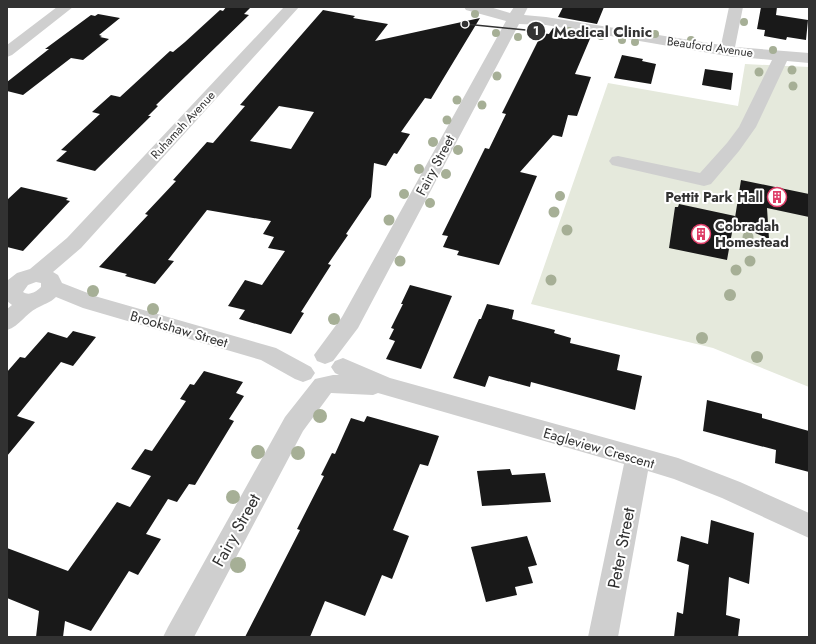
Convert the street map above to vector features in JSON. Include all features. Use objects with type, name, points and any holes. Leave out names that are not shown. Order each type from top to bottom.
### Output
[{"type":"street","points":[[7,52],[66,7]]},
{"type":"street","name":"Ruhamah Avenue","points":[[7,322],[26,288],[74,244],[292,7]]},
{"type":"street","name":"Beauford Avenue","points":[[471,7],[485,10],[518,13],[546,21],[727,51],[809,58]]},
{"type":"street","points":[[727,51],[736,7]]},
{"type":"street","name":"Fairy Street","points":[[178,637],[518,13]]},
{"type":"street","points":[[618,161],[704,180],[733,147],[747,127],[782,56]]},
{"type":"street","name":"Brookshaw Street","points":[[26,288],[91,304],[324,371]]},
{"type":"street","name":"Eagleview Crescent","points":[[324,371],[384,386],[638,459],[678,469],[732,490],[809,526]]},
{"type":"street","name":"Peter Street","points":[[603,637],[638,459]]},
{"type":"shaded area","points":[[745,64],[809,67],[809,387],[713,348],[531,304],[608,83],[738,106]]},
{"type":"building","points":[[226,7],[251,7],[244,14],[249,15],[156,105],[158,106],[148,116],[151,116],[95,171],[56,161],[67,151],[61,150],[100,114],[92,112],[111,95],[120,97],[170,51],[173,52],[220,10],[223,11]]},
{"type":"building","points":[[563,7],[604,7],[597,24],[558,17]]},
{"type":"building","points":[[761,7],[777,7],[776,15],[808,20],[806,40],[787,37],[786,40],[764,36],[765,30],[757,29]]},
{"type":"building","points":[[323,10],[355,16],[353,18],[388,24],[375,41],[480,18],[431,99],[425,98],[401,132],[410,134],[397,154],[394,153],[386,166],[374,163],[371,197],[328,264],[331,265],[301,312],[304,313],[291,334],[239,319],[245,310],[228,306],[245,280],[262,285],[285,251],[268,248],[274,237],[263,234],[271,221],[207,210],[168,260],[174,261],[155,284],[125,276],[127,274],[99,267],[148,215],[145,214],[176,181],[173,180],[207,142],[213,143],[245,106],[240,105]],"holes":[[[279,106],[314,112],[291,149],[250,141]]]},
{"type":"building","points":[[98,14],[120,18],[99,35],[102,36],[100,37],[109,39],[83,60],[71,58],[23,95],[7,91],[7,82],[49,49],[45,49],[91,15],[95,16]]},
{"type":"building","points":[[553,28],[592,34],[575,74],[591,77],[577,116],[568,115],[562,137],[553,135],[520,172],[537,176],[499,265],[457,255],[459,251],[443,247],[448,236],[442,235],[485,148],[489,149],[506,114],[502,113],[542,33],[549,34]]},
{"type":"building","points":[[622,55],[643,59],[642,61],[656,64],[651,84],[614,78]]},
{"type":"building","points":[[705,69],[733,73],[731,90],[702,85]]},
{"type":"building","name":"Pettit Park Hall","points":[[741,180],[809,194],[809,217],[767,208],[769,239],[734,224]]},
{"type":"building","points":[[21,187],[68,198],[66,200],[70,201],[23,251],[7,247],[7,200]]},
{"type":"building","name":"Cobradah Homestead","points":[[679,204],[735,216],[727,260],[669,248],[675,207],[678,207]]},
{"type":"building","points":[[410,285],[452,296],[421,369],[386,359],[395,341],[389,339],[394,329],[391,328],[403,304],[401,304]]},
{"type":"building","points":[[487,304],[514,310],[512,319],[555,330],[554,333],[571,338],[570,343],[620,355],[617,370],[642,376],[635,410],[531,382],[530,387],[489,376],[485,387],[453,378]]},
{"type":"building","points":[[73,331],[96,337],[73,366],[61,362],[17,416],[35,422],[7,456],[7,372],[20,357],[25,358],[48,332],[67,338]]},
{"type":"building","points":[[204,371],[243,382],[236,393],[244,396],[229,419],[234,421],[195,485],[189,484],[177,502],[168,499],[146,534],[161,539],[138,575],[129,571],[91,631],[65,621],[63,637],[36,637],[39,611],[7,598],[7,548],[68,571],[117,502],[130,507],[151,476],[131,469],[145,449],[152,451],[186,401],[180,399],[190,384],[194,385]]},
{"type":"building","points":[[707,400],[762,414],[762,418],[809,431],[809,472],[775,463],[776,450],[703,431]]},
{"type":"building","points":[[367,416],[439,436],[428,466],[420,464],[393,530],[409,536],[392,579],[382,575],[365,616],[325,601],[310,637],[245,637],[300,530],[297,529],[324,476],[321,475],[332,453],[335,454],[351,418],[364,422]]},
{"type":"building","points":[[510,469],[512,475],[545,473],[551,502],[482,506],[477,471]]},
{"type":"building","points":[[711,520],[754,533],[749,584],[729,577],[726,615],[740,619],[738,637],[674,637],[677,612],[683,614],[689,565],[677,561],[681,536],[708,544]]},
{"type":"building","points":[[527,536],[537,565],[528,567],[533,583],[515,587],[517,595],[486,602],[471,547]]},
{"type":"place","name":"Medical Clinic","points":[[465,24]]},
{"type":"place","name":"Pettit Park Hall","points":[[777,197]]},
{"type":"place","name":"Cobradah Homestead","points":[[701,234]]}]
